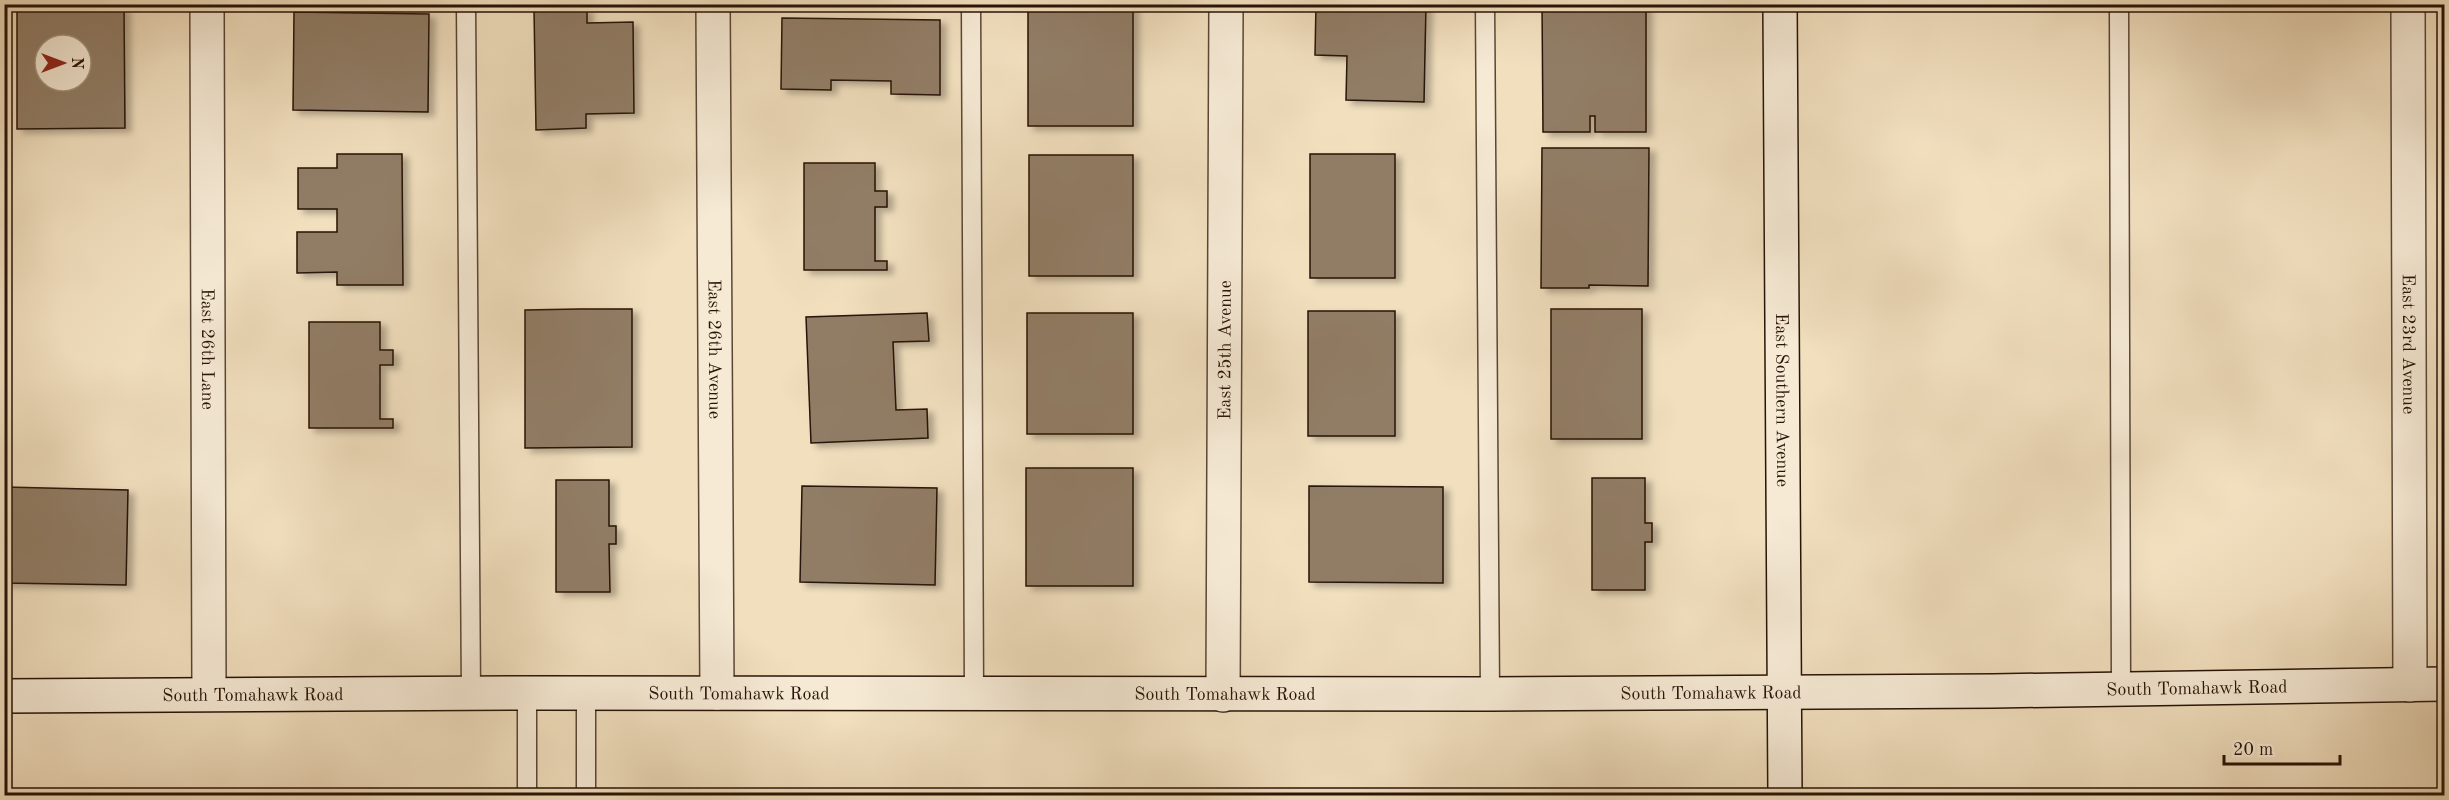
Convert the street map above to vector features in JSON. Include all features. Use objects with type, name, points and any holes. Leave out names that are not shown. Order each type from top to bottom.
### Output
[{"type":"main road","name":"East 26th Lane","points":[[207,4],[208,694]]},
{"type":"main road","name":"East 26th Avenue","points":[[713,4],[717,693]]},
{"type":"main road","name":"East 25th Avenue","points":[[1223,695],[1226,4]]},
{"type":"main road","name":"East Southern Avenue","points":[[1780,4],[1785,795]]},
{"type":"main road","name":"East 23rd Avenue","points":[[2408,4],[2410,685]]},
{"type":"main road","name":"South Tomahawk Road","points":[[4,696],[527,693],[1490,694],[2445,684]]},
{"type":"lane","points":[[466,4],[471,694]]},
{"type":"lane","points":[[971,4],[974,694]]},
{"type":"lane","points":[[1485,4],[1490,694]]},
{"type":"lane","points":[[2119,4],[2121,689]]},
{"type":"lane","points":[[527,693],[527,795]]},
{"type":"lane","points":[[586,693],[586,795]]},
{"type":"building","points":[[1028,4],[1133,4],[1133,126],[1028,126]]},
{"type":"building","points":[[1316,4],[1426,4],[1424,102],[1346,100],[1347,56],[1315,55]]},
{"type":"building","points":[[1542,4],[1590,4],[1590,7],[1595,7],[1595,4],[1646,4],[1646,132],[1595,132],[1595,116],[1590,116],[1590,132],[1543,132]]},
{"type":"building","points":[[17,7],[124,7],[125,128],[17,129]]},
{"type":"building","points":[[587,8],[587,23],[633,22],[634,113],[586,114],[586,128],[536,130],[534,9]]},
{"type":"building","points":[[294,12],[429,14],[428,112],[293,110]]},
{"type":"building","points":[[782,18],[940,20],[940,95],[891,94],[891,81],[831,80],[831,90],[781,89]]},
{"type":"building","points":[[1542,148],[1649,148],[1648,286],[1589,285],[1589,288],[1541,288]]},
{"type":"building","points":[[337,154],[402,154],[403,285],[337,285],[337,272],[297,273],[297,232],[337,232],[337,209],[298,209],[298,168],[337,168]]},
{"type":"building","points":[[1310,154],[1395,154],[1395,278],[1310,278]]},
{"type":"building","points":[[1029,155],[1133,155],[1133,276],[1029,276]]},
{"type":"building","points":[[804,163],[875,163],[875,191],[887,191],[887,207],[875,207],[875,261],[887,261],[887,270],[804,270]]},
{"type":"building","points":[[632,309],[632,447],[525,448],[525,310]]},
{"type":"building","points":[[1551,309],[1642,309],[1642,439],[1551,439]]},
{"type":"building","points":[[1308,311],[1395,311],[1395,436],[1308,436]]},
{"type":"building","points":[[927,313],[929,341],[893,342],[896,410],[927,409],[928,438],[811,443],[806,317]]},
{"type":"building","points":[[1027,313],[1133,313],[1133,434],[1027,434]]},
{"type":"building","points":[[309,322],[380,322],[380,350],[393,350],[393,365],[380,365],[380,419],[393,419],[393,428],[309,428]]},
{"type":"building","points":[[1026,468],[1133,468],[1133,586],[1026,586]]},
{"type":"building","points":[[1592,478],[1645,478],[1645,523],[1652,523],[1652,542],[1645,542],[1645,590],[1592,590]]},
{"type":"building","points":[[556,480],[609,480],[609,526],[616,526],[616,544],[609,544],[610,592],[556,592]]},
{"type":"building","points":[[802,486],[937,488],[935,585],[800,582]]},
{"type":"building","points":[[1309,486],[1443,487],[1443,583],[1309,582]]},
{"type":"building","points":[[4,487],[128,490],[126,585],[4,583]]}]
